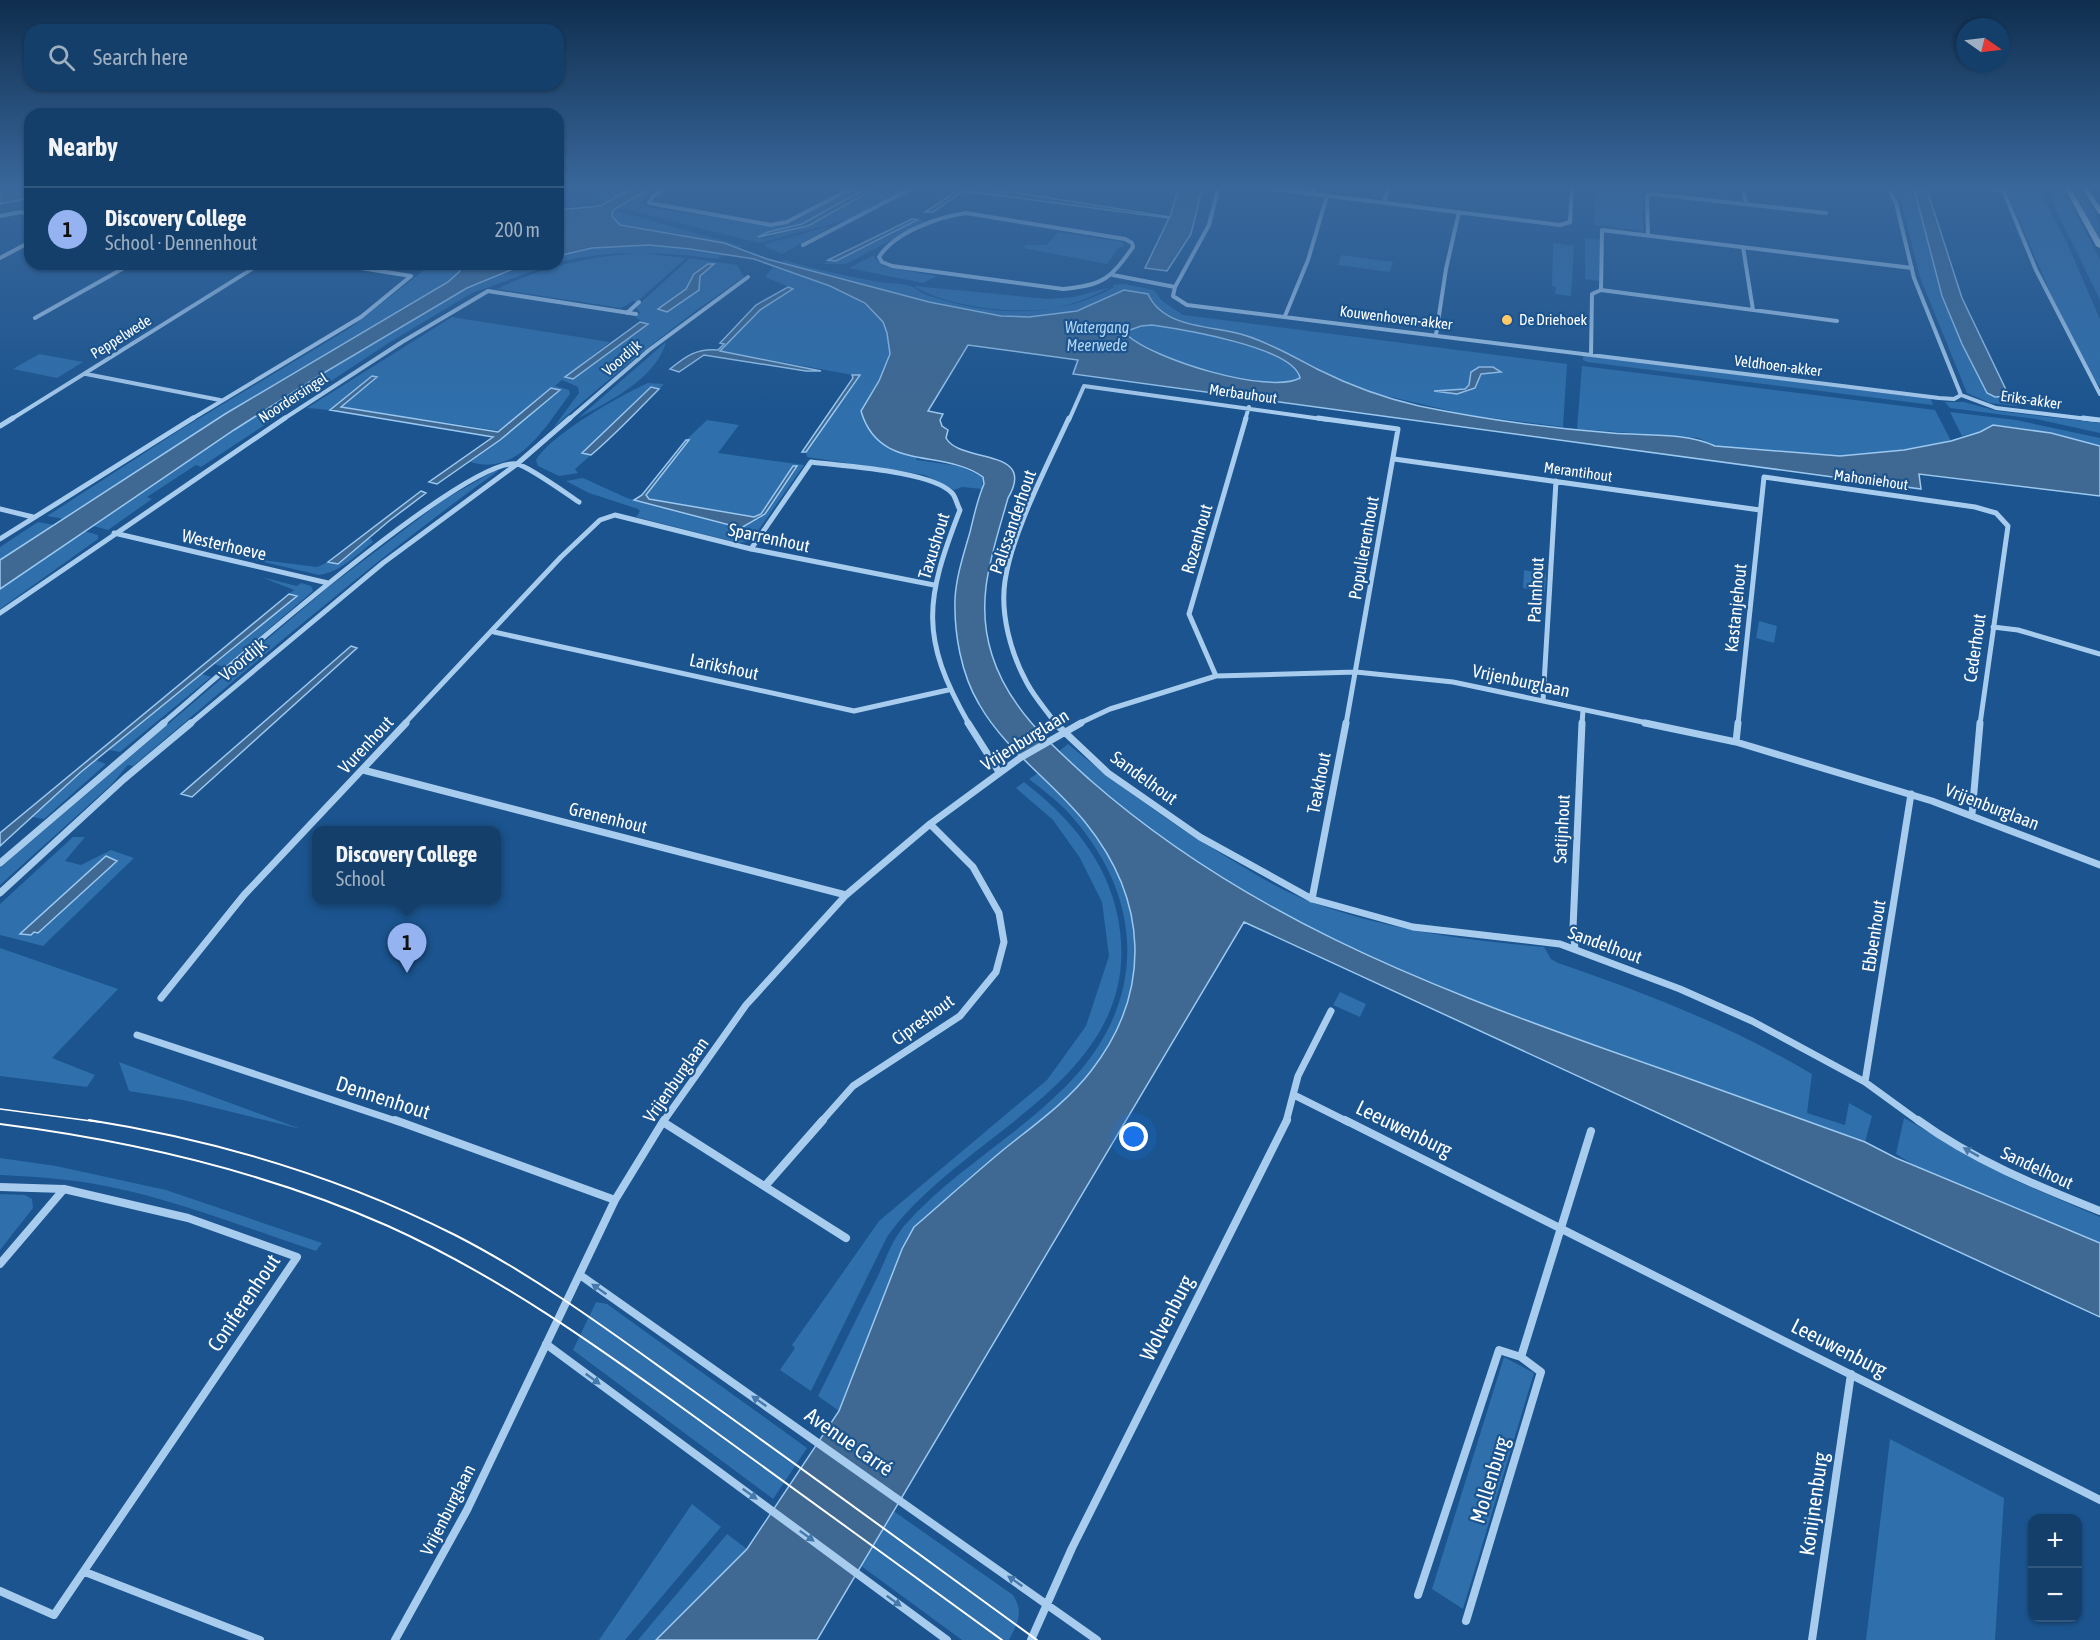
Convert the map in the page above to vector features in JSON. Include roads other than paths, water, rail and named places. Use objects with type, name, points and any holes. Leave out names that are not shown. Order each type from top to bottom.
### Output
[{"type":"street","points":[[882,262],[892,266],[1054,288],[1085,288],[1113,275],[1123,262]]},
{"type":"street","points":[[1113,275],[1175,287],[1189,262]]},
{"type":"street","points":[[1285,316],[1307,262]]},
{"type":"street","points":[[1436,335],[1448,262]]},
{"type":"street","points":[[1601,262],[1601,290]]},
{"type":"street","points":[[1745,262],[1753,310]]},
{"type":"street","points":[[1860,262],[1912,268]]},
{"type":"street","points":[[1910,262],[1961,395]]},
{"type":"street","points":[[2033,262],[2044,288],[2100,394]]},
{"type":"street","points":[[35,318],[120,270]]},
{"type":"street","name":"Peppelwede","points":[[0,426],[251,270]]},
{"type":"street","name":"Noordersingel","points":[[0,539],[220,400],[361,317],[411,276],[374,270]]},
{"type":"street","name":"Voordijk","points":[[0,893],[124,779],[383,562],[517,464],[649,350],[748,277]]},
{"type":"street","name":"Kouwenhoven-akker","points":[[1175,287],[1173,296],[1187,305],[1591,354]]},
{"type":"street","points":[[1591,354],[1592,294],[1601,290],[1837,321]]},
{"type":"street","name":"Noordersingel","points":[[0,613],[280,421],[402,342],[488,291],[636,314]]},
{"type":"street","points":[[627,313],[639,302]]},
{"type":"street","name":"Veldhoen-akker","points":[[1591,354],[1939,398],[1954,399],[1961,395]]},
{"type":"street","name":"Peppelwede","points":[[86,374],[220,400]]},
{"type":"street","name":"Merbauhout","points":[[1084,386],[1398,429]]},
{"type":"street","name":"Palissanderhout","points":[[1062,732],[1027,684],[1016,659],[1005,619],[1005,581],[1032,499],[1084,386]]},
{"type":"street","name":"Eriks-akker","points":[[1961,395],[1996,408],[2100,420]]},
{"type":"street","name":"Rozenhout","points":[[1216,676],[1189,614],[1249,407]]},
{"type":"street","name":"Populierenhout","points":[[1356,672],[1398,429]]},
{"type":"street","name":"Merantihout","points":[[1394,459],[1760,510]]},
{"type":"street","name":"Taxushout","points":[[751,549],[811,462],[923,478],[942,485],[953,494],[960,510],[934,585],[932,634],[948,690],[999,772]]},
{"type":"street","points":[[517,464],[579,502]]},
{"type":"street","name":"Voordijk","points":[[0,863],[328,583],[451,491],[495,466],[517,464]]},
{"type":"street","name":"Mahoniehout","points":[[1764,477],[1975,507]]},
{"type":"street","name":"Kastanjehout","points":[[1736,742],[1764,477]]},
{"type":"street","name":"Palmhout","points":[[1543,701],[1556,482]]},
{"type":"street","name":"Cederhout","points":[[1972,814],[1977,746],[2008,525],[1996,513],[1975,507]]},
{"type":"street","points":[[0,509],[33,517]]},
{"type":"street","name":"Sparrenhout","points":[[600,520],[615,515],[751,549],[934,585]]},
{"type":"street","name":"Vurenhout","points":[[161,998],[244,895],[494,632],[561,557],[600,520]]},
{"type":"street","name":"Westerhoeve","points":[[114,533],[328,583]]},
{"type":"street","points":[[1993,627],[2018,630],[2100,654]]},
{"type":"street","name":"Larikshout","points":[[494,632],[854,711],[948,690]]},
{"type":"street","name":"Vrijenburglaan","points":[[395,1640],[466,1510],[615,1200],[663,1122],[746,1005],[846,895],[930,824],[1020,758],[1062,732],[1110,709],[1216,676],[1356,672],[1453,682],[1736,742],[1972,814],[2100,865]]},
{"type":"street","name":"Teakhout","points":[[1312,899],[1356,672]]},
{"type":"street","name":"Satijnhout","points":[[1575,949],[1573,928],[1583,710]]},
{"type":"street","name":"Sandelhout","points":[[1062,732],[1108,773],[1200,837],[1312,899],[1413,927],[1560,944],[1680,989],[1752,1021],[1865,1082],[1930,1129],[1971,1153],[2034,1185],[2100,1211]]},
{"type":"street","name":"Grenenhout","points":[[363,770],[846,895]]},
{"type":"street","name":"Ebbenhout","points":[[1865,1082],[1911,794]]},
{"type":"street","name":"Cipreshout","points":[[765,1186],[853,1086],[960,1016],[996,972],[1004,942],[999,914],[973,867],[930,824]]},
{"type":"street","name":"Wolvenburg","points":[[1031,1640],[1072,1548],[1288,1118],[1298,1076],[1331,1011]]},
{"type":"street","name":"Dennenhout","points":[[137,1035],[463,1143],[615,1200]]},
{"type":"street","name":"Leeuwenburg","points":[[1294,1095],[1562,1227],[2100,1500]]},
{"type":"street","points":[[663,1122],[846,1238]]},
{"type":"street","points":[[1521,1357],[1591,1131]]},
{"type":"street","name":"Coniferenhout","points":[[0,1187],[64,1189],[188,1218],[297,1257],[54,1615],[0,1591]]},
{"type":"street","points":[[0,1264],[64,1189]]},
{"type":"street","name":"Avenue Carré","points":[[580,1275],[892,1493],[1097,1640]]},
{"type":"street","points":[[546,1344],[947,1640]]},
{"type":"street","name":"Mollenburg","points":[[1418,1595],[1499,1350],[1521,1357],[1541,1372],[1466,1621]]},
{"type":"street","name":"Konijnenburg","points":[[1812,1640],[1851,1374]]},
{"type":"street","points":[[85,1572],[260,1640]]},
{"type":"water","name":"Watergang Meerwede","points":[[761,262],[777,262],[929,302],[1001,316],[1029,317],[1077,311],[1124,290],[1148,294],[1156,306],[1178,320],[1256,339],[1329,375],[1393,399],[1419,406],[1539,426],[1625,434],[1665,435],[1691,438],[1715,446],[1840,456],[1904,450],[1951,441],[1980,432],[1993,425],[2051,433],[2100,446],[2100,496],[1919,474],[1921,489],[1073,374],[1078,360],[968,345],[928,411],[943,414],[940,420],[942,426],[948,430],[946,438],[954,446],[1005,463],[1013,471],[1015,482],[997,537],[985,595],[987,634],[999,674],[1019,708],[1045,738],[1089,779],[1147,826],[1208,868],[1270,906],[1335,940],[1401,970],[1538,1025],[1865,1142],[1896,1158],[2100,1243],[2100,1317],[1244,922],[817,1640],[656,1640],[747,1549],[839,1411],[902,1249],[914,1227],[1061,1103],[1082,1082],[1111,1041],[1125,1009],[1133,978],[1135,946],[1131,914],[1121,883],[1106,852],[1072,807],[1015,751],[990,721],[973,692],[963,667],[957,639],[955,599],[961,565],[984,484],[983,477],[967,468],[897,451],[882,443],[870,430],[861,411],[879,381],[890,354],[887,333],[883,322],[865,303],[830,286]],"holes":[[[1152,325],[1210,335],[1278,357],[1293,367],[1300,378],[1284,382],[1263,382],[1211,372],[1160,354],[1127,335],[1127,331]]]},
{"type":"water","points":[[1148,262],[1173,262],[1167,271],[1145,268]]},
{"type":"water","points":[[1933,262],[1950,262],[1962,298],[2009,396],[1995,397],[1987,393],[1962,344],[1942,296]]},
{"type":"water","points":[[708,264],[714,264],[700,276],[699,290],[667,312],[658,309],[686,289],[694,274]]},
{"type":"water","points":[[460,270],[510,270],[467,288],[322,374],[234,430],[0,589],[0,560],[225,414],[448,282]]},
{"type":"water","points":[[788,287],[793,289],[760,310],[720,351],[821,371],[806,371],[704,355],[679,372],[670,369],[692,354],[704,350],[718,350],[724,344],[720,343],[756,305]]},
{"type":"water","points":[[640,322],[648,324],[573,379],[565,377]]},
{"type":"water","points":[[1479,367],[1493,367],[1501,372],[1481,374],[1475,388],[1457,394],[1434,391],[1465,389],[1469,385],[1471,372]]},
{"type":"water","points":[[852,375],[860,375],[806,452],[802,452],[853,378]]},
{"type":"water","points":[[372,376],[377,377],[341,407],[498,432],[551,388],[560,390],[500,440],[437,484],[429,482],[493,437],[330,410]]},
{"type":"water","points":[[651,387],[659,389],[617,431],[591,455],[582,453]]},
{"type":"water","points":[[686,440],[689,440],[646,495],[649,499],[754,517],[761,514],[793,466],[797,466],[765,514],[741,528],[634,500],[642,495]]},
{"type":"water","points":[[421,491],[426,493],[338,564],[328,562]]},
{"type":"water","points":[[289,594],[297,596],[81,772],[0,846],[0,833]]},
{"type":"water","points":[[351,646],[357,648],[192,797],[181,794]]},
{"type":"water","points":[[106,856],[117,861],[38,933],[20,934]]},
{"type":"tram line","points":[[0,1109],[99,1122]]},
{"type":"tram line","points":[[89,1120],[184,1138],[322,1178],[411,1214],[485,1251],[601,1325],[1037,1640]]},
{"type":"tram line","points":[[0,1124],[100,1139],[246,1174],[341,1207],[429,1246],[508,1290],[584,1339],[658,1390],[1002,1640]]},
{"type":"place","name":"De Driehoek","points":[[1507,320]]},
{"type":"place","name":"Discovery College","points":[[407,973]]}]
